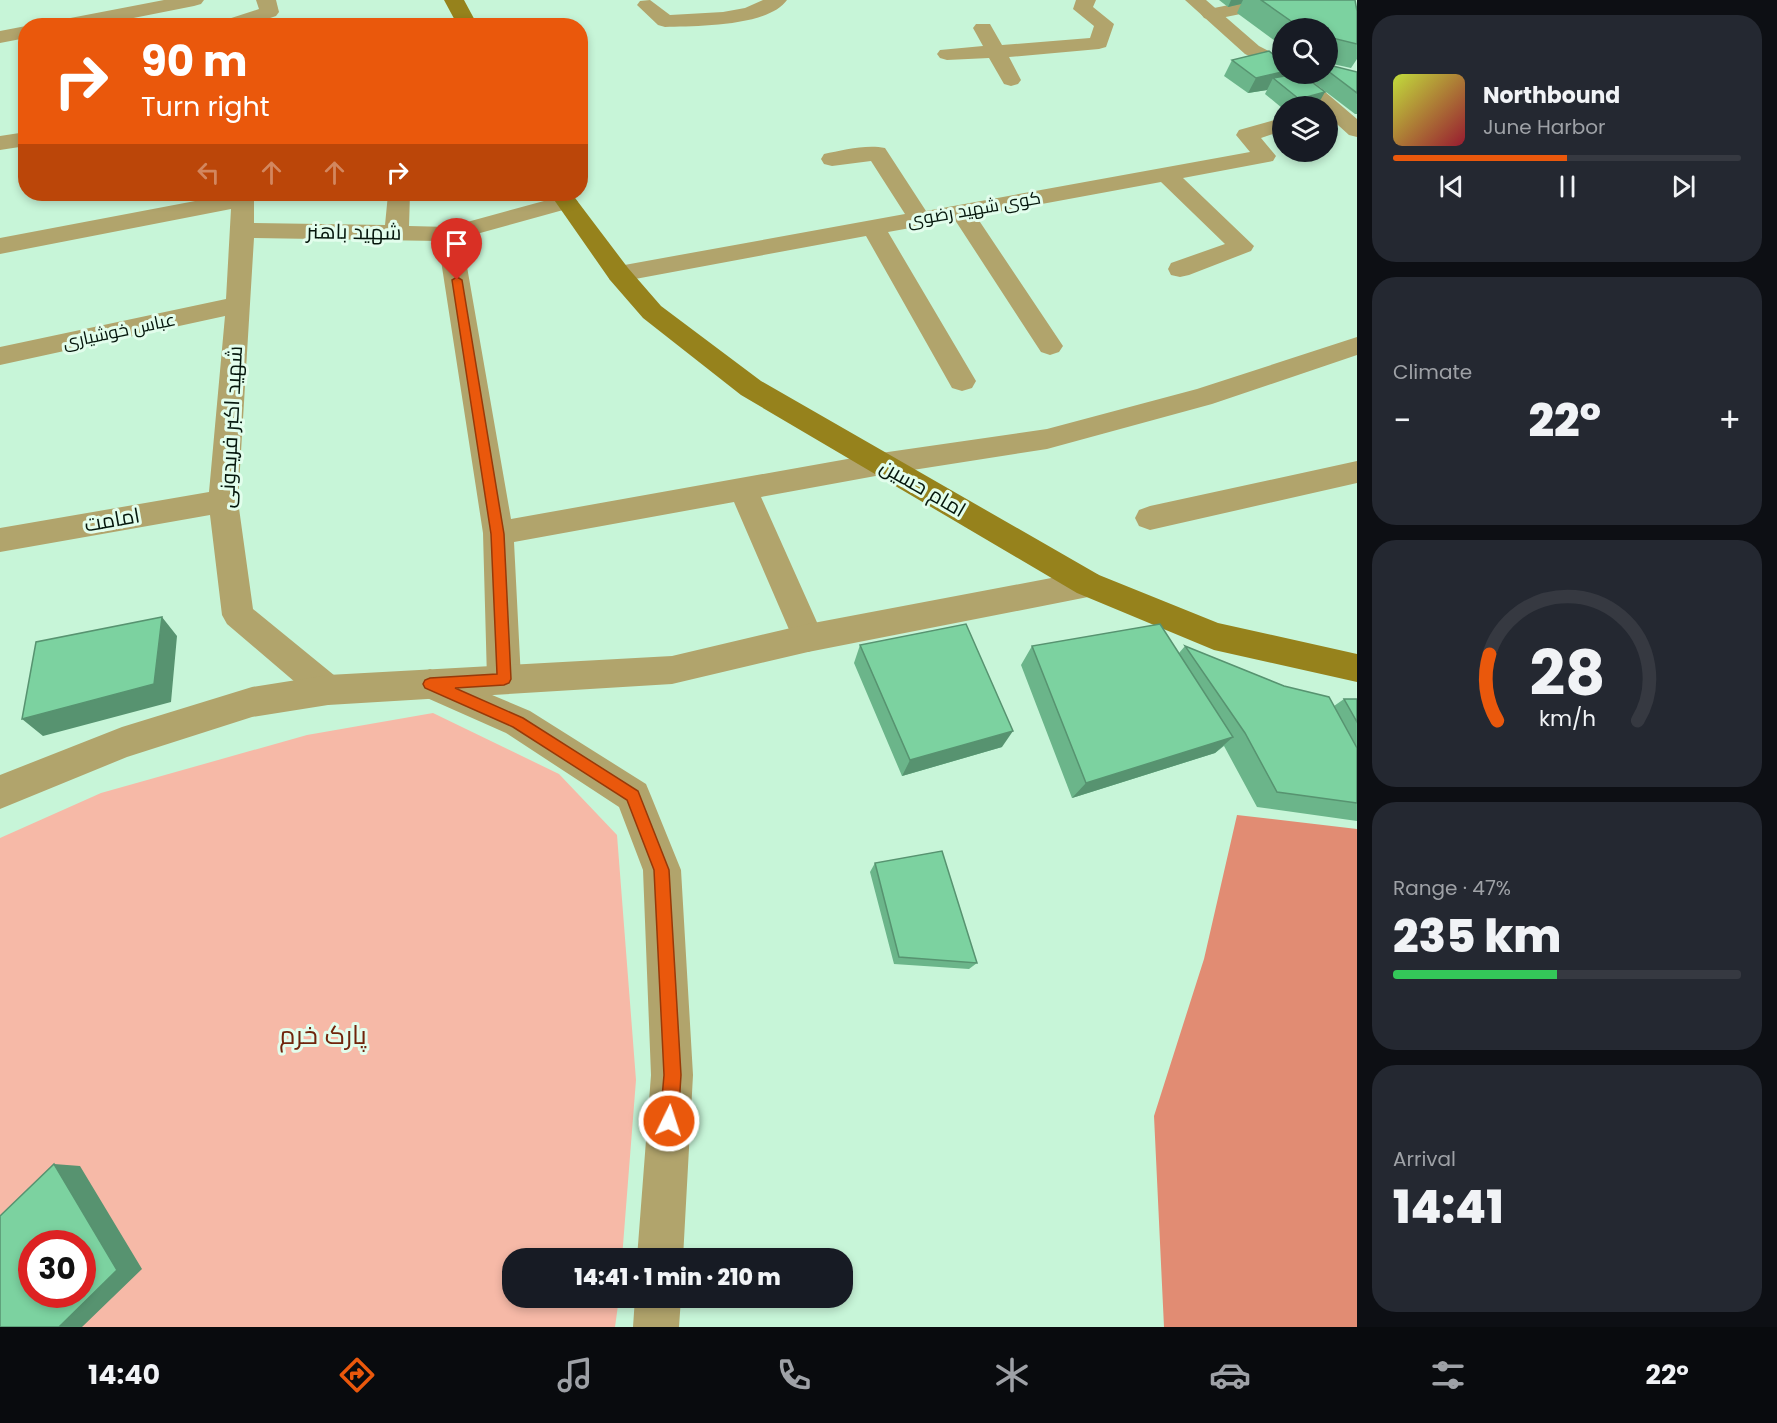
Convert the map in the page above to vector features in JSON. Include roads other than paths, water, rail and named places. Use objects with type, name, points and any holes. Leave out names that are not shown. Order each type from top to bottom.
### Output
[{"type":"main road","points":[[454,0],[464,18]]},
{"type":"main road","name":"امام حسین","points":[[566,201],[619,274],[652,312],[752,388],[1088,584],[1214,636],[1357,668]]},
{"type":"street","points":[[101,18],[194,0]]},
{"type":"street","points":[[251,18],[269,12],[266,0]]},
{"type":"street","points":[[647,5],[665,21],[718,18],[762,10],[777,0]]},
{"type":"street","points":[[947,54],[1045,49],[1099,43],[1104,24],[1083,9],[1086,0]]},
{"type":"street","points":[[1195,0],[1252,50],[1272,61]]},
{"type":"street","points":[[1211,14],[1263,4],[1267,0]]},
{"type":"street","points":[[0,15],[17,38],[0,52]]},
{"type":"street","points":[[983,28],[1011,80]]},
{"type":"street","points":[[1303,84],[1315,96]]},
{"type":"street","points":[[1338,116],[1357,130]]},
{"type":"street","name":"کوی شهید رضوی","points":[[619,274],[1265,156],[1246,135],[1272,127]]},
{"type":"street","points":[[0,143],[18,140]]},
{"type":"street","points":[[832,159],[877,153],[920,219]]},
{"type":"street","points":[[1166,174],[1242,246],[1180,269]]},
{"type":"street","points":[[0,246],[223,201]]},
{"type":"street","name":"شهید اکبر فریدونی","points":[[243,201],[239,306],[224,501],[238,615],[328,690]]},
{"type":"street","points":[[397,233],[399,201]]},
{"type":"street","name":"شهید باهنر","points":[[243,230],[449,234],[554,201]]},
{"type":"street","points":[[961,211],[1050,346]]},
{"type":"street","points":[[873,228],[962,381]]},
{"type":"street","points":[[449,234],[498,534],[504,679]]},
{"type":"street","name":"عباس خوشیاری","points":[[0,356],[239,306]]},
{"type":"street","points":[[498,534],[881,464],[1047,439],[1202,397],[1357,346]]},
{"type":"street","points":[[1150,518],[1357,472]]},
{"type":"street","points":[[743,489],[808,638]]},
{"type":"street","name":"امامت","points":[[0,540],[224,501]]},
{"type":"street","points":[[0,792],[122,743],[252,702],[328,690],[672,670],[808,638],[1088,584]]},
{"type":"street","points":[[430,684],[518,722],[633,796],[662,870],[672,1075],[661,1248]]},
{"type":"street","points":[[656,1327],[657,1308]]},
{"type":"park label","name":"پارک خرم","points":[[323,1035]]}]
